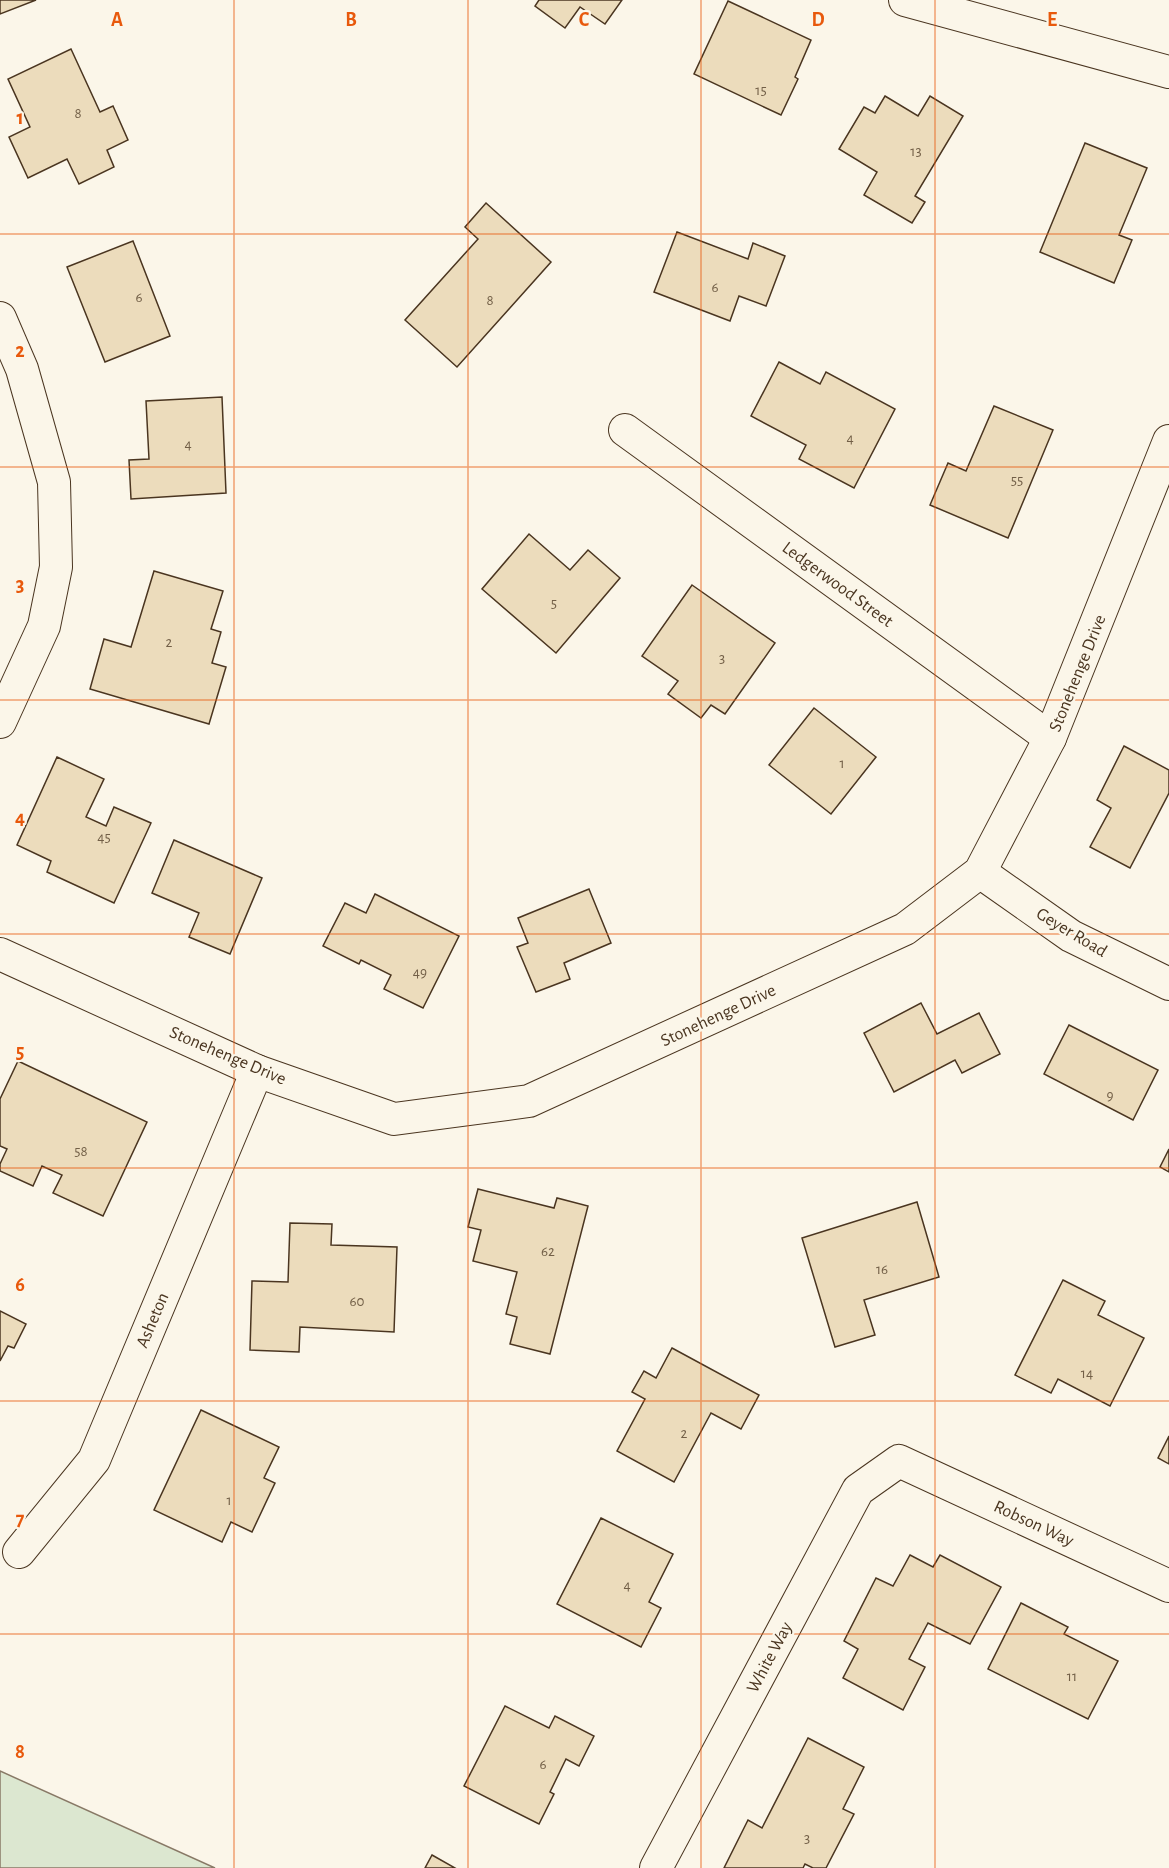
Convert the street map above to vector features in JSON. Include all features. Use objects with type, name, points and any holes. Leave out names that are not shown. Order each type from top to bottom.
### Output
[{"type":"street","points":[[905,0],[1169,72]]},
{"type":"street","points":[[0,318],[22,369],[54,482],[57,567],[44,626],[0,722]]},
{"type":"street","name":"Ledgerwood Street","points":[[625,430],[1050,738]]},
{"type":"street","name":"Stonehenge Drive","points":[[0,954],[257,1071],[394,1119],[529,1101],[905,929],[980,872],[1050,738],[1169,441]]},
{"type":"street","name":"Geyer Road","points":[[980,872],[1071,936],[1169,984]]},
{"type":"street","name":"Asheton","points":[[19,1552],[94,1460],[257,1071]]},
{"type":"street","name":"Robson Way","points":[[899,1461],[1169,1586]]},
{"type":"street","name":"White Way","points":[[656,1868],[858,1490],[899,1461]]},
{"type":"green space","points":[[0,1771],[215,1868],[0,1868]]},
{"type":"building","points":[[0,0],[36,0],[0,14]]},
{"type":"building","points":[[539,0],[622,0],[605,24],[580,7],[565,28],[535,6]]},
{"type":"building","points":[[728,1],[811,40],[795,77],[798,79],[781,115],[694,74]]},
{"type":"building","points":[[71,49],[100,112],[113,106],[128,140],[107,150],[114,167],[79,184],[67,159],[28,178],[9,137],[30,127],[8,79]]},
{"type":"building","points":[[885,96],[918,116],[930,96],[963,116],[915,196],[925,202],[912,223],[864,195],[877,172],[839,149],[864,107],[875,113]]},
{"type":"building","points":[[1085,143],[1147,168],[1119,235],[1132,240],[1114,283],[1040,252]]},
{"type":"building","points":[[486,203],[551,262],[457,367],[405,320],[478,239],[465,227]]},
{"type":"building","points":[[677,232],[748,259],[753,243],[785,256],[766,306],[739,296],[730,321],[654,292]]},
{"type":"building","points":[[133,241],[170,336],[105,362],[67,267]]},
{"type":"building","points":[[779,362],[820,384],[826,372],[895,409],[854,488],[799,459],[806,445],[751,416]]},
{"type":"building","points":[[222,397],[226,493],[131,499],[129,460],[149,459],[146,401]]},
{"type":"building","points":[[994,406],[1053,430],[1008,538],[930,505],[948,463],[966,471]]},
{"type":"building","points":[[529,534],[570,570],[588,550],[620,578],[556,653],[482,589]]},
{"type":"building","points":[[154,571],[223,591],[211,629],[221,632],[212,663],[226,667],[209,724],[90,689],[104,639],[131,647]]},
{"type":"building","points":[[692,585],[775,643],[725,714],[711,705],[701,718],[668,694],[678,681],[642,656]]},
{"type":"building","points":[[814,708],[876,757],[831,814],[769,765]]},
{"type":"building","points":[[1124,746],[1169,770],[1169,793],[1130,868],[1090,847],[1111,808],[1097,800]]},
{"type":"building","points":[[57,757],[104,779],[86,817],[106,826],[114,807],[151,823],[114,903],[47,872],[51,861],[17,845]]},
{"type":"building","points":[[174,840],[262,878],[230,954],[189,937],[199,913],[152,893]]},
{"type":"building","points":[[589,889],[611,943],[564,963],[570,979],[536,992],[517,947],[528,943],[518,918]]},
{"type":"building","points":[[375,894],[459,936],[423,1008],[384,989],[391,975],[361,960],[359,964],[323,946],[345,903],[366,913]]},
{"type":"building","points":[[921,1003],[937,1034],[979,1013],[1000,1054],[962,1073],[955,1060],[894,1092],[864,1033]]},
{"type":"building","points":[[1069,1025],[1158,1070],[1133,1120],[1044,1074]]},
{"type":"building","points":[[18,1061],[147,1122],[103,1216],[53,1193],[62,1175],[42,1166],[33,1186],[0,1171],[0,1164],[7,1149],[0,1146],[0,1099]]},
{"type":"building","points":[[1169,1149],[1169,1172],[1160,1167]]},
{"type":"building","points":[[478,1189],[554,1208],[557,1198],[588,1206],[550,1354],[510,1344],[517,1317],[506,1314],[517,1272],[473,1261],[481,1230],[468,1227]]},
{"type":"building","points":[[917,1202],[939,1277],[864,1300],[875,1335],[835,1347],[802,1238]]},
{"type":"building","points":[[290,1223],[332,1224],[331,1245],[397,1247],[394,1332],[300,1327],[299,1352],[250,1350],[252,1281],[288,1282]]},
{"type":"building","points":[[1063,1280],[1105,1301],[1098,1315],[1144,1338],[1110,1406],[1058,1379],[1051,1393],[1015,1375]]},
{"type":"building","points":[[0,1311],[26,1324],[14,1348],[8,1346],[0,1361]]},
{"type":"building","points":[[672,1348],[759,1395],[741,1429],[711,1413],[674,1482],[617,1451],[645,1399],[632,1392],[644,1371],[656,1378]]},
{"type":"building","points":[[201,1410],[279,1447],[264,1478],[275,1483],[252,1532],[231,1522],[222,1542],[154,1510]]},
{"type":"building","points":[[1169,1436],[1169,1464],[1158,1458]]},
{"type":"building","points":[[601,1518],[673,1554],[649,1602],[661,1608],[641,1647],[557,1604]]},
{"type":"building","points":[[910,1555],[933,1567],[940,1555],[1001,1587],[970,1644],[928,1623],[909,1659],[925,1667],[903,1710],[843,1678],[858,1649],[844,1641],[876,1578],[893,1586]]},
{"type":"building","points":[[1021,1603],[1068,1627],[1064,1634],[1118,1661],[1088,1719],[988,1669]]},
{"type":"building","points":[[505,1706],[549,1728],[555,1716],[594,1736],[579,1766],[566,1759],[550,1792],[554,1794],[539,1824],[464,1786]]},
{"type":"building","points":[[808,1738],[864,1767],[843,1809],[854,1814],[826,1868],[813,1868],[805,1864],[803,1868],[724,1868],[748,1820],[762,1828]]},
{"type":"building","points":[[432,1855],[455,1868],[425,1868]]}]
